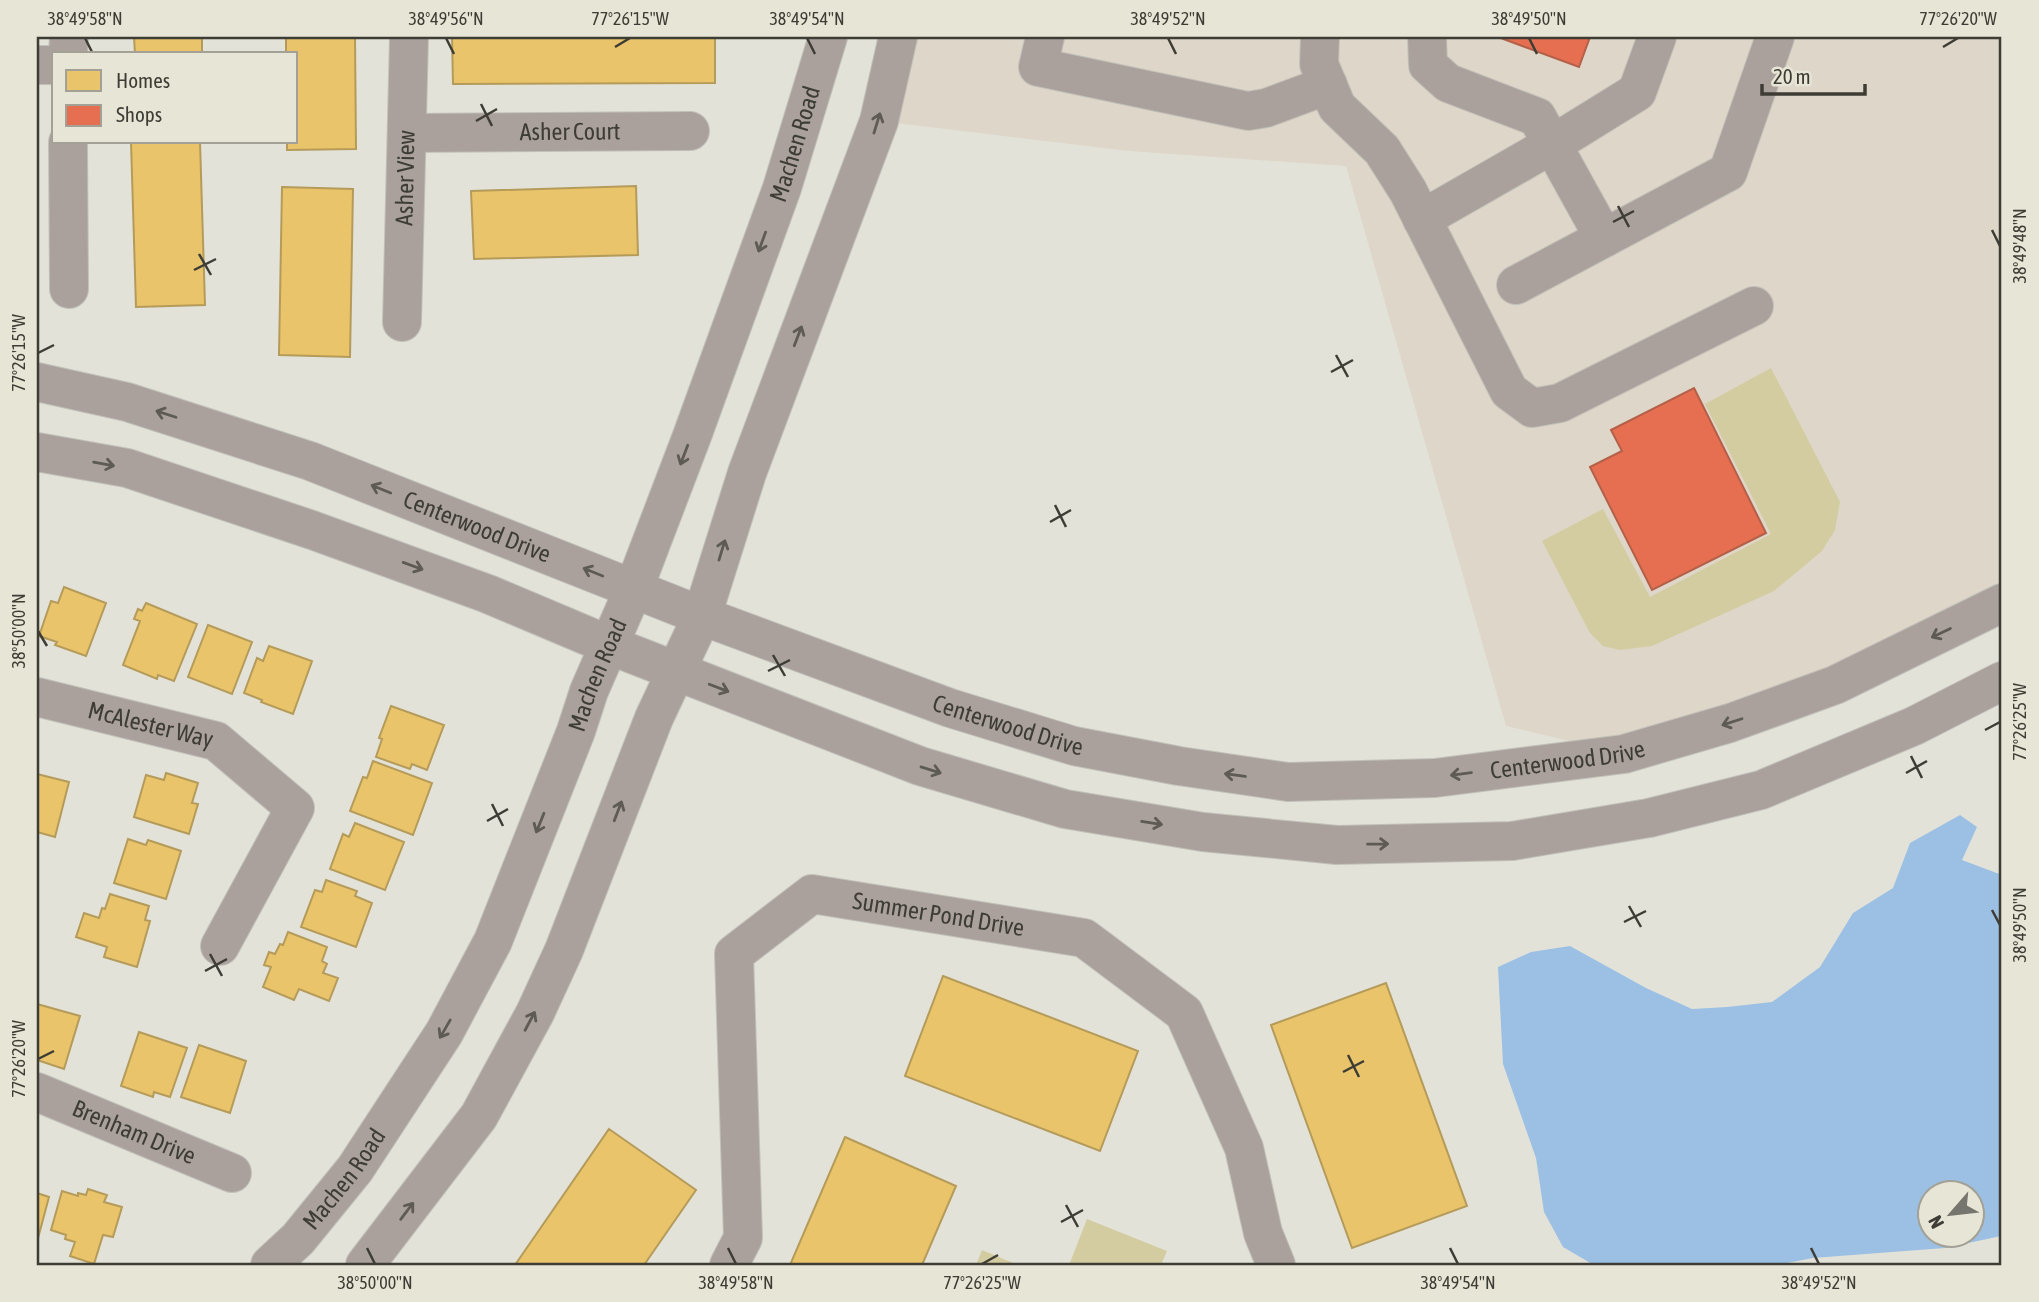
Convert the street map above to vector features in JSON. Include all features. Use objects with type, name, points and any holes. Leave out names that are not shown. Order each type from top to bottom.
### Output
[{"type":"street","name":"Asher View","points":[[402,322],[409,37]]},
{"type":"street","name":"Machen Road","points":[[270,1265],[298,1239],[355,1169],[444,1033],[493,941],[576,731],[589,691],[634,588],[687,449],[782,188],[828,37]]},
{"type":"street","points":[[365,1265],[479,1116],[535,1013],[564,950],[654,718],[702,615],[747,473],[879,121],[898,37]]},
{"type":"street","points":[[1045,37],[1038,67],[1248,111],[1266,108],[1328,85]]},
{"type":"street","points":[[1320,37],[1319,64],[1337,107],[1382,150],[1408,191],[1509,391],[1532,408],[1560,404],[1754,306]]},
{"type":"street","points":[[1427,37],[1428,65],[1448,83],[1537,117],[1604,238]]},
{"type":"street","points":[[1422,219],[1637,92],[1657,37]]},
{"type":"street","points":[[1516,285],[1728,172],[1775,37]]},
{"type":"street","name":"Asher Court","points":[[407,133],[690,131]]},
{"type":"street","points":[[68,144],[69,289]]},
{"type":"street","name":"Centerwood Drive","points":[[37,382],[127,402],[310,461],[702,615],[950,708],[1074,746],[1179,766],[1288,782],[1435,778],[1624,754],[1730,723],[1835,685],[2002,603]]},
{"type":"street","points":[[37,452],[127,468],[312,530],[488,594],[609,645],[920,766],[1065,809],[1203,832],[1337,845],[1512,841],[1649,818],[1761,790],[1914,726],[2002,681]]},
{"type":"street","name":"McAlester Way","points":[[37,697],[216,741],[295,808],[220,946]]},
{"type":"street","name":"Summer Pond Drive","points":[[729,1265],[743,1238],[734,954],[812,894],[1084,938],[1184,1013],[1244,1148],[1263,1233],[1276,1265]]},
{"type":"street","name":"Brenham Drive","points":[[37,1092],[232,1173]]},
{"type":"shaded area","points":[[893,37],[2002,37],[2002,603],[1624,754],[1506,726],[1346,166],[1129,151],[879,121]]},
{"type":"shaded area","points":[[1771,368],[1840,502],[1835,530],[1822,551],[1774,591],[1652,646],[1620,650],[1603,646],[1590,633],[1542,541],[1603,509],[1650,597],[1771,534],[1705,404]]},
{"type":"shaded area","points":[[1087,1219],[1167,1251],[1161,1265],[1069,1265]]},
{"type":"shaded area","points":[[982,1250],[1018,1265],[976,1265]]},
{"type":"water","points":[[1960,815],[1977,827],[1962,860],[2002,875],[2001,1236],[1986,1239],[1986,1180],[1916,1180],[1916,1250],[1919,1250],[1813,1258],[1777,1265],[1592,1264],[1563,1247],[1544,1212],[1536,1158],[1503,1064],[1498,967],[1531,952],[1570,946],[1646,988],[1692,1009],[1772,1002],[1820,967],[1853,913],[1893,888],[1910,843]]},
{"type":"building: Homes","points":[[134,37],[202,37],[202,52],[135,52]]},
{"type":"building: Homes","points":[[286,37],[355,37],[356,149],[287,150],[287,144],[298,144],[298,52],[286,52]]},
{"type":"building: Homes","points":[[452,37],[715,37],[715,83],[453,84]]},
{"type":"building: Homes","points":[[131,144],[200,144],[205,305],[136,307]]},
{"type":"building: Homes","points":[[636,186],[638,255],[474,259],[471,191]]},
{"type":"building: Homes","points":[[282,187],[353,189],[350,357],[279,355]]},
{"type":"building: Homes","points":[[64,587],[106,603],[86,656],[39,636],[51,601],[58,603]]},
{"type":"building: Homes","points":[[146,603],[197,624],[174,681],[158,675],[157,679],[123,665],[140,621],[134,619],[138,609],[142,611]]},
{"type":"building: Homes","points":[[208,625],[252,642],[232,694],[188,677]]},
{"type":"building: Homes","points":[[269,646],[312,661],[293,714],[244,693],[257,658],[263,661]]},
{"type":"building: Homes","points":[[391,706],[444,725],[427,770],[412,764],[410,769],[376,757],[382,739],[379,738]]},
{"type":"building: Homes","points":[[373,761],[432,783],[413,835],[350,811],[363,777],[367,778]]},
{"type":"building: Homes","points":[[166,773],[198,783],[192,803],[198,804],[189,834],[134,817],[146,775],[164,780]]},
{"type":"building: Homes","points":[[37,774],[69,782],[55,837],[37,832]]},
{"type":"building: Homes","points":[[355,823],[404,842],[385,890],[330,869],[343,834],[349,837]]},
{"type":"building: Homes","points":[[128,839],[146,845],[148,840],[181,851],[166,899],[114,883]]},
{"type":"building: Homes","points":[[326,880],[357,891],[355,896],[372,903],[356,947],[301,927],[315,890],[322,892]]},
{"type":"building: Homes","points":[[110,894],[149,906],[145,920],[150,921],[137,967],[104,957],[107,947],[76,937],[84,913],[99,918]]},
{"type":"building: Homes","points":[[288,932],[327,947],[322,961],[327,964],[323,973],[338,978],[329,1001],[299,989],[294,1000],[263,987],[271,967],[264,965],[269,952],[275,954],[280,944],[283,945]]},
{"type":"building: Homes","points":[[943,976],[1138,1051],[1100,1151],[905,1076]]},
{"type":"building: Homes","points":[[1386,983],[1467,1206],[1352,1248],[1271,1025]]},
{"type":"building: Homes","points":[[37,1004],[80,1016],[64,1069],[37,1060]]},
{"type":"building: Homes","points":[[139,1032],[187,1048],[170,1097],[154,1092],[153,1097],[121,1086]]},
{"type":"building: Homes","points":[[199,1045],[246,1061],[230,1113],[181,1097]]},
{"type":"building: Homes","points":[[609,1129],[696,1190],[644,1265],[515,1265]]},
{"type":"building: Homes","points":[[845,1137],[956,1186],[922,1265],[790,1265]]},
{"type":"building: Homes","points":[[88,1189],[107,1195],[104,1202],[122,1207],[113,1237],[103,1235],[94,1264],[70,1256],[75,1242],[65,1239],[66,1235],[51,1230],[62,1191],[78,1196],[78,1193],[86,1195]]},
{"type":"building: Homes","points":[[37,1193],[49,1197],[37,1242]]},
{"type":"building: Shops","points":[[1498,37],[1590,37],[1579,67]]},
{"type":"building: Shops","points":[[1694,388],[1766,533],[1652,590],[1590,467],[1622,451],[1611,430]]}]
